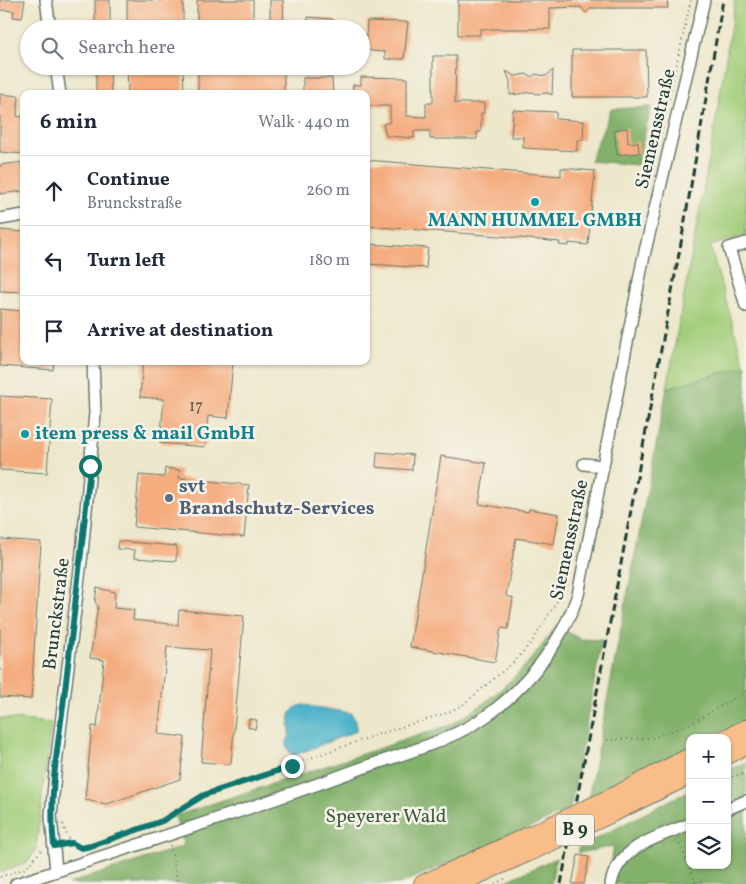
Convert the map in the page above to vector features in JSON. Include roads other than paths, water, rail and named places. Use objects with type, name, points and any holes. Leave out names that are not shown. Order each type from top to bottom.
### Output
[{"type":"highway","points":[[731,736],[746,729]]},
{"type":"highway","points":[[731,753],[746,745]]},
{"type":"highway","name":"B 9","points":[[615,803],[686,759]]},
{"type":"highway","name":"B 9","points":[[457,884],[532,842],[615,803],[686,776]]},
{"type":"highway","name":"B 9","points":[[423,884],[532,842]]},
{"type":"street","points":[[46,0],[49,20]]},
{"type":"street","name":"Siemensstraße","points":[[16,884],[268,802],[460,732],[507,699],[546,656],[571,615],[584,567],[643,260],[704,0]]},
{"type":"street","points":[[57,75],[59,90]]},
{"type":"street","points":[[0,219],[20,216]]},
{"type":"street","points":[[746,243],[728,248],[746,306]]},
{"type":"street","name":"Brunckstraße","points":[[56,871],[52,816],[56,764],[82,553],[93,431],[93,365]]},
{"type":"street","points":[[584,464],[603,466]]},
{"type":"street","points":[[731,807],[746,801]]},
{"type":"street","points":[[611,884],[616,866],[634,848],[686,826]]},
{"type":"water","points":[[303,705],[351,713],[356,721],[356,731],[295,755],[290,753],[286,745],[290,734],[290,715],[294,709]]},
{"type":"railway","points":[[561,884],[681,243],[723,0]]},
{"type":"place","name":"MANN HUMMEL GMBH","points":[[535,202]]},
{"type":"place","name":"item press & mail GmbH","points":[[25,434]]},
{"type":"place","name":"svt Brandschutz-Services","points":[[169,498]]},
{"type":"park label","name":"Speyerer Wald","points":[[386,817]]}]
